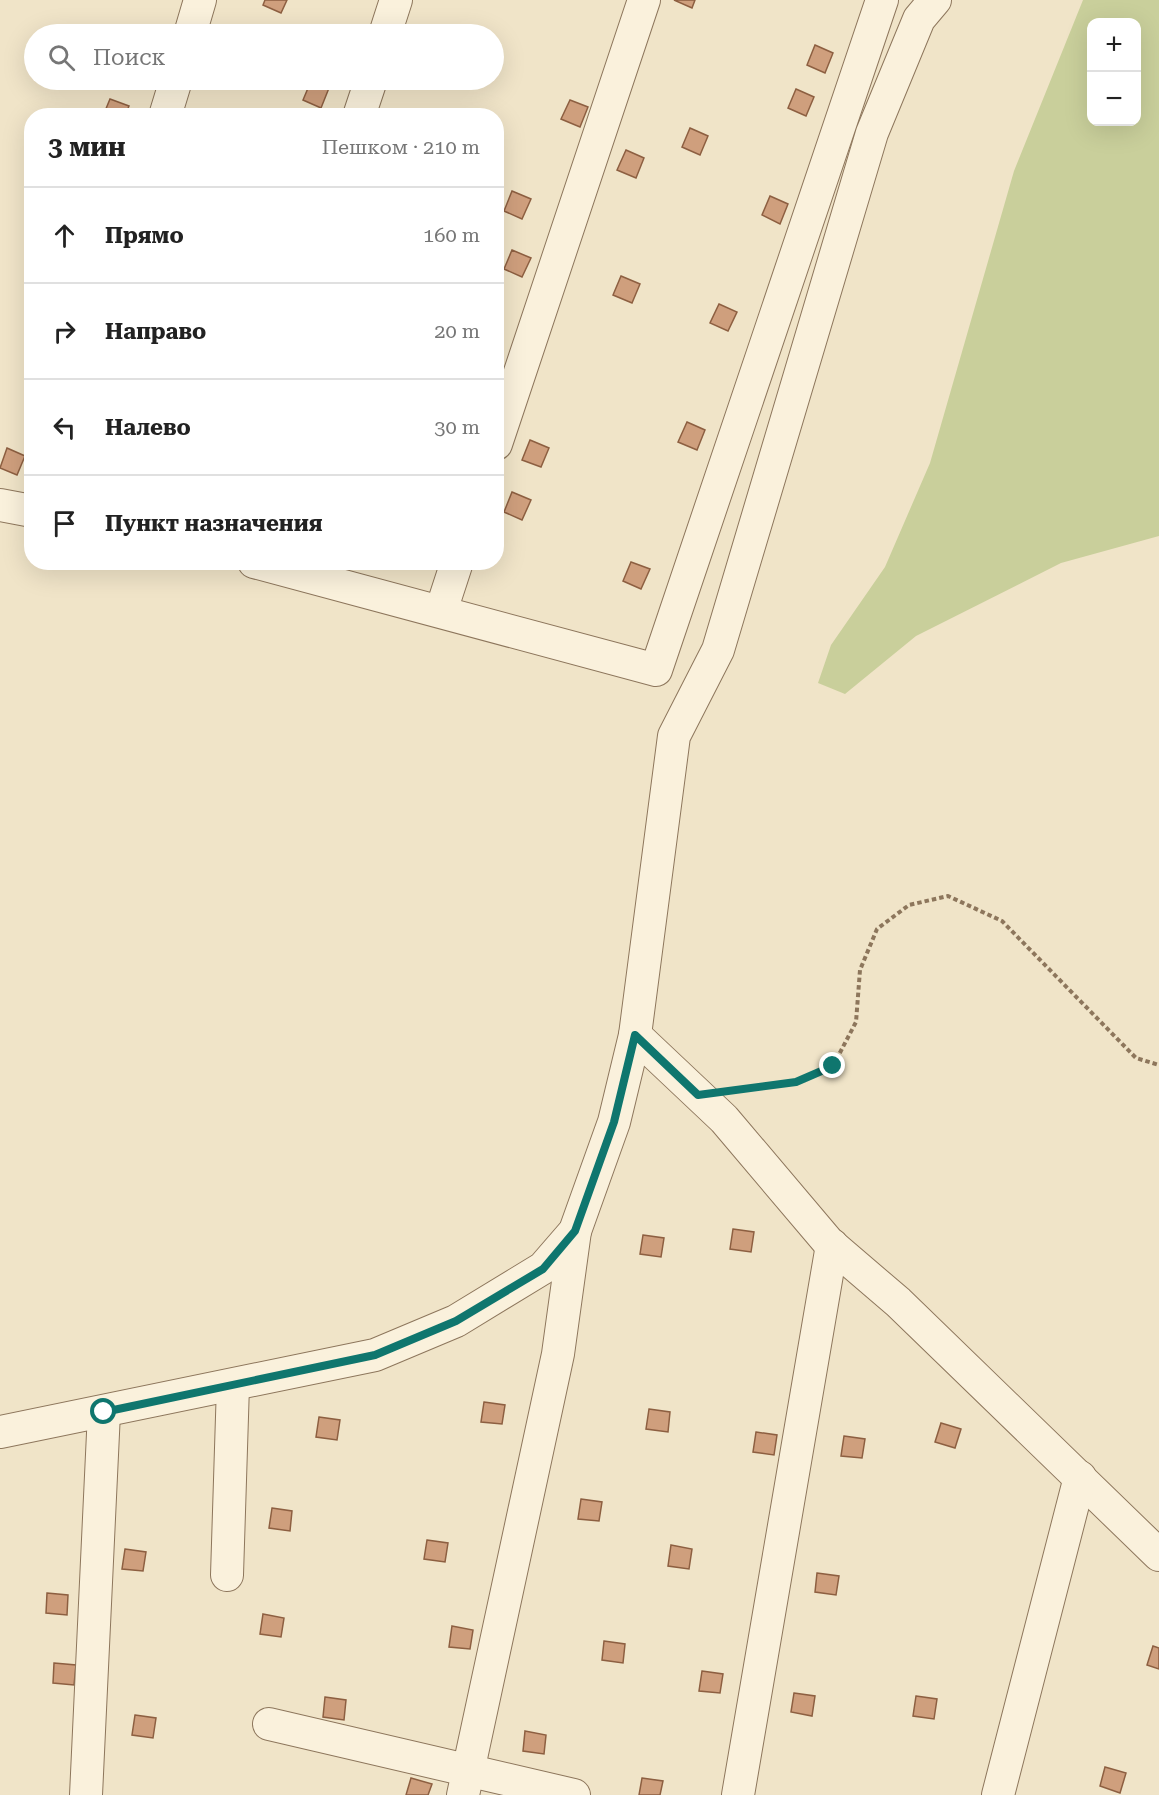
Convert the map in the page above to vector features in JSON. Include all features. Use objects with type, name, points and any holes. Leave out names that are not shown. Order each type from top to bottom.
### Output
[{"type":"street","points":[[193,24],[200,0]]},
{"type":"street","points":[[388,24],[396,0]]},
{"type":"street","points":[[504,420],[645,0]]},
{"type":"street","points":[[285,570],[656,670],[882,0]]},
{"type":"street","points":[[465,1783],[558,1354],[575,1231],[614,1122],[635,1035],[675,736],[718,650],[872,133],[919,19],[935,0]]},
{"type":"street","points":[[167,108],[173,90]]},
{"type":"street","points":[[362,108],[368,90]]},
{"type":"street","points":[[0,505],[24,510]]},
{"type":"street","points":[[441,611],[454,570]]},
{"type":"street","points":[[635,1035],[724,1119],[832,1245],[898,1302],[1159,1555]]},
{"type":"street","points":[[0,1432],[375,1355],[456,1321],[543,1269],[575,1231]]},
{"type":"street","points":[[738,1795],[832,1245]]},
{"type":"street","points":[[227,1575],[233,1385]]},
{"type":"street","points":[[86,1795],[104,1412]]},
{"type":"street","points":[[998,1795],[1080,1477]]},
{"type":"street","points":[[270,1724],[465,1783],[574,1795]]},
{"type":"path","points":[[698,1095],[796,1082],[833,1066],[856,1022],[860,970],[877,929],[909,905],[948,896],[1002,921],[1136,1058],[1159,1065]]},
{"type":"green space","points":[[1083,0],[1159,0],[1159,536],[1061,563],[916,636],[845,694],[818,683],[831,645],[885,567],[930,463],[1014,171]]},
{"type":"building","points":[[265,0],[287,0],[281,13],[263,5]]},
{"type":"building","points":[[674,0],[695,0],[692,8]]},
{"type":"building","points":[[815,45],[833,53],[825,73],[807,65]]},
{"type":"building","points":[[796,89],[814,97],[806,116],[788,108]]},
{"type":"building","points":[[307,90],[328,90],[321,108],[303,100]]},
{"type":"building","points":[[110,99],[129,106],[128,108],[106,108]]},
{"type":"building","points":[[570,100],[588,107],[580,127],[561,119]]},
{"type":"building","points":[[690,128],[708,136],[700,155],[682,147]]},
{"type":"building","points":[[626,150],[644,158],[636,178],[617,170]]},
{"type":"building","points":[[512,191],[531,199],[522,219],[504,211]]},
{"type":"building","points":[[770,196],[788,204],[780,224],[762,215]]},
{"type":"building","points":[[512,250],[531,258],[522,277],[504,269]]},
{"type":"building","points":[[621,276],[640,284],[632,303],[613,295]]},
{"type":"building","points":[[719,304],[737,312],[728,331],[710,323]]},
{"type":"building","points":[[687,422],[705,430],[697,450],[678,442]]},
{"type":"building","points":[[530,440],[549,448],[541,467],[522,460]]},
{"type":"building","points":[[7,448],[24,456],[17,475],[0,468]]},
{"type":"building","points":[[512,492],[531,500],[522,520],[504,512]]},
{"type":"building","points":[[631,562],[650,569],[641,589],[623,581]]},
{"type":"building","points":[[733,1229],[754,1232],[751,1252],[730,1249]]},
{"type":"building","points":[[643,1235],[664,1238],[661,1257],[640,1254]]},
{"type":"building","points":[[484,1402],[505,1405],[502,1424],[481,1422]]},
{"type":"building","points":[[649,1409],[670,1412],[668,1432],[646,1429]]},
{"type":"building","points":[[319,1417],[340,1420],[337,1440],[316,1437]]},
{"type":"building","points":[[941,1423],[961,1429],[955,1448],[935,1442]]},
{"type":"building","points":[[756,1432],[777,1435],[774,1455],[753,1452]]},
{"type":"building","points":[[844,1436],[865,1439],[862,1458],[841,1456]]},
{"type":"building","points":[[581,1499],[602,1502],[599,1521],[578,1519]]},
{"type":"building","points":[[272,1508],[292,1511],[290,1531],[269,1528]]},
{"type":"building","points":[[427,1540],[448,1543],[445,1562],[424,1559]]},
{"type":"building","points":[[671,1545],[692,1549],[689,1569],[668,1566]]},
{"type":"building","points":[[125,1549],[146,1552],[143,1571],[122,1569]]},
{"type":"building","points":[[817,1573],[839,1576],[836,1595],[815,1592]]},
{"type":"building","points":[[47,1593],[68,1595],[67,1615],[46,1613]]},
{"type":"building","points":[[263,1614],[284,1618],[281,1637],[260,1634]]},
{"type":"building","points":[[452,1626],[473,1630],[470,1649],[449,1647]]},
{"type":"building","points":[[604,1641],[625,1644],[623,1663],[602,1660]]},
{"type":"building","points":[[1153,1646],[1159,1648],[1159,1669],[1147,1665]]},
{"type":"building","points":[[54,1663],[76,1665],[74,1685],[53,1683]]},
{"type":"building","points":[[702,1671],[723,1674],[720,1693],[699,1691]]},
{"type":"building","points":[[794,1693],[815,1696],[812,1716],[791,1712]]},
{"type":"building","points":[[916,1696],[937,1699],[934,1719],[913,1716]]},
{"type":"building","points":[[325,1697],[346,1700],[344,1720],[323,1717]]},
{"type":"building","points":[[135,1715],[156,1718],[153,1738],[132,1735]]},
{"type":"building","points":[[525,1731],[546,1735],[544,1754],[523,1751]]},
{"type":"building","points":[[1105,1767],[1126,1773],[1120,1793],[1100,1786]]},
{"type":"building","points":[[411,1778],[432,1784],[428,1795],[406,1795]]},
{"type":"building","points":[[642,1778],[663,1781],[660,1795],[639,1795]]},
{"type":"route","points":[[104,1412],[375,1355],[456,1321],[543,1269],[575,1231],[614,1122],[635,1035],[698,1095],[796,1082],[833,1066]]}]
